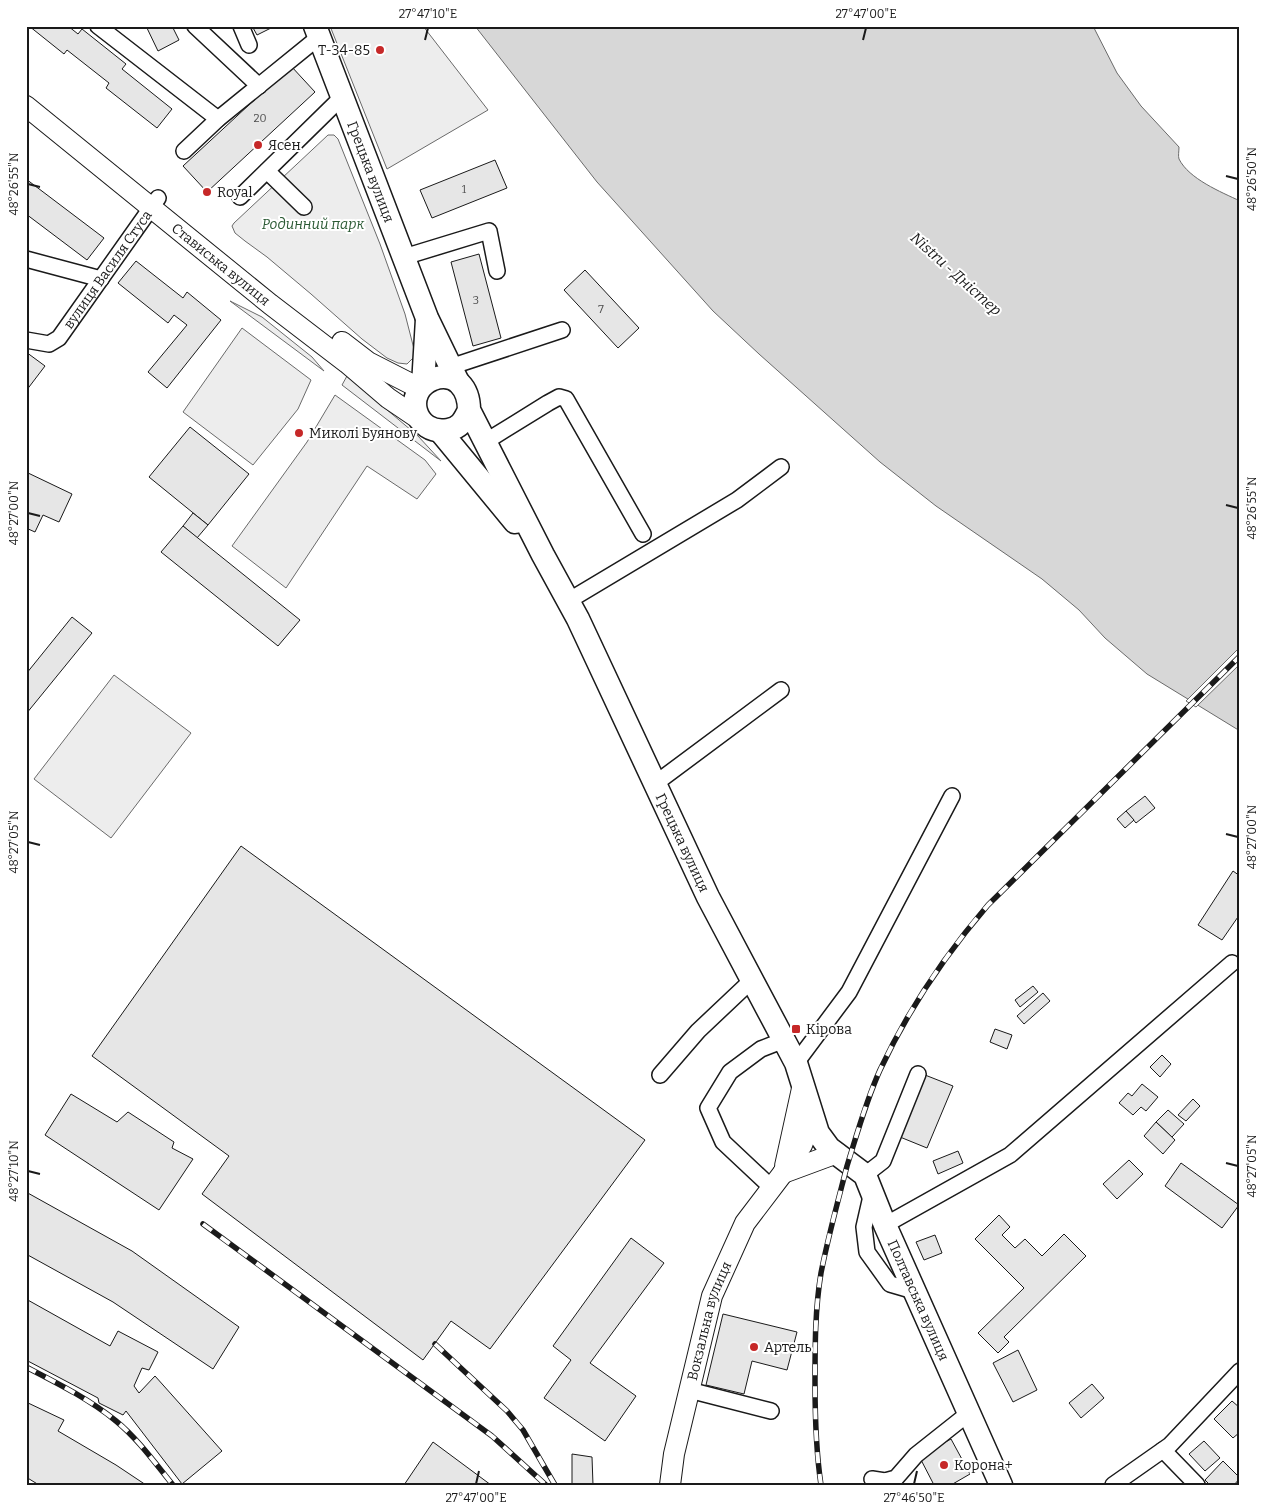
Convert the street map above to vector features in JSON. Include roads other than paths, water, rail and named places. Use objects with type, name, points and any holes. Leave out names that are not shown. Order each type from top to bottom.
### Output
[{"type":"highway","name":"Грецька вулиця","points":[[317,32],[427,318],[453,373]]},
{"type":"highway","name":"Грецька вулиця","points":[[421,387],[427,318]]},
{"type":"highway","points":[[453,373],[464,388],[469,399],[464,422],[455,429],[440,431],[430,428],[419,419],[415,409],[416,398],[421,387],[430,380],[453,373]]},
{"type":"highway","name":"Грецька вулиця","points":[[468,410],[568,601],[656,783],[708,897],[784,1040],[799,1073],[816,1124]]},
{"type":"highway","name":"Грецька вулиця","points":[[440,431],[543,555]]},
{"type":"highway","points":[[816,1124],[829,1148],[837,1153],[868,1184]]},
{"type":"highway","name":"Полтавська вулиця","points":[[868,1184],[1000,1485]]},
{"type":"main road","name":"Стависька вулиця","points":[[26,92],[270,304],[347,363],[388,398],[419,419]]},
{"type":"main road","name":"Стависька вулиця","points":[[26,106],[368,362],[421,387]]},
{"type":"main road","name":"Вокзальна вулиця","points":[[778,1180],[789,1143],[799,1073]]},
{"type":"main road","name":"Вокзальна вулиця","points":[[670,1485],[674,1454],[712,1296],[745,1223],[778,1180],[816,1124]]},
{"type":"main road","points":[[778,1180],[837,1153]]},
{"type":"street","points":[[98,26],[218,119]]},
{"type":"street","points":[[196,26],[259,86]]},
{"type":"street","points":[[241,26],[249,45]]},
{"type":"street","points":[[184,151],[218,119],[259,86],[317,32]]},
{"type":"street","points":[[240,197],[342,96]]},
{"type":"street","points":[[267,171],[304,207]]},
{"type":"street","name":"вулиця Василя Стуса","points":[[26,340],[48,344],[59,338],[155,203]]},
{"type":"street","points":[[404,258],[489,230],[497,271]]},
{"type":"street","points":[[26,259],[102,279]]},
{"type":"street","points":[[453,373],[562,330]]},
{"type":"street","points":[[485,442],[559,397],[566,399],[643,534]]},
{"type":"street","points":[[568,601],[737,500],[781,467]]},
{"type":"street","points":[[656,783],[781,690]]},
{"type":"street","points":[[799,1073],[849,992],[952,796]]},
{"type":"street","points":[[885,1226],[1010,1155],[1232,963]]},
{"type":"street","points":[[660,1075],[698,1032],[752,980]]},
{"type":"street","points":[[778,1180],[723,1142],[708,1108],[730,1072],[761,1050],[784,1040]]},
{"type":"street","points":[[914,1291],[890,1284],[867,1252],[864,1227],[868,1184],[883,1161],[918,1074]]},
{"type":"street","points":[[1113,1485],[1170,1445],[1240,1372]]},
{"type":"street","points":[[689,1390],[771,1411]]},
{"type":"street","points":[[872,1479],[885,1481],[896,1478],[916,1455],[969,1413]]},
{"type":"street","points":[[1163,1450],[1197,1485]]},
{"type":"water","name":"Nistru - Дністер","points":[[475,26],[1093,26],[1117,73],[1141,106],[1179,147],[1179,159],[1184,166],[1190,173],[1206,184],[1240,201],[1240,731],[1147,674],[1105,638],[1079,610],[1042,579],[936,506],[880,462],[759,354],[713,311],[597,182]]},
{"type":"railway","points":[[821,1485],[816,1434],[815,1383],[816,1314],[821,1273],[847,1166],[858,1130],[875,1082],[891,1048],[915,1005],[942,963],[988,905],[1240,656]]},
{"type":"railway","points":[[203,1224],[492,1436],[546,1485]]},
{"type":"railway","points":[[435,1344],[507,1411],[523,1430],[555,1485]]},
{"type":"railway","points":[[26,1367],[84,1398],[116,1421],[139,1443],[173,1485]]},
{"type":"place","name":"Т-34-85","points":[[380,50]]},
{"type":"place","name":"Ясен","points":[[258,145]]},
{"type":"place","name":"Royal","points":[[207,192]]},
{"type":"place","name":"Миколі Буянову","points":[[299,433]]},
{"type":"place","name":"Кірова","points":[[796,1029]]},
{"type":"place","name":"Артель","points":[[754,1347]]},
{"type":"place","name":"Корона+","points":[[944,1465]]},
{"type":"park label","name":"Родинний парк","points":[[313,224]]}]
